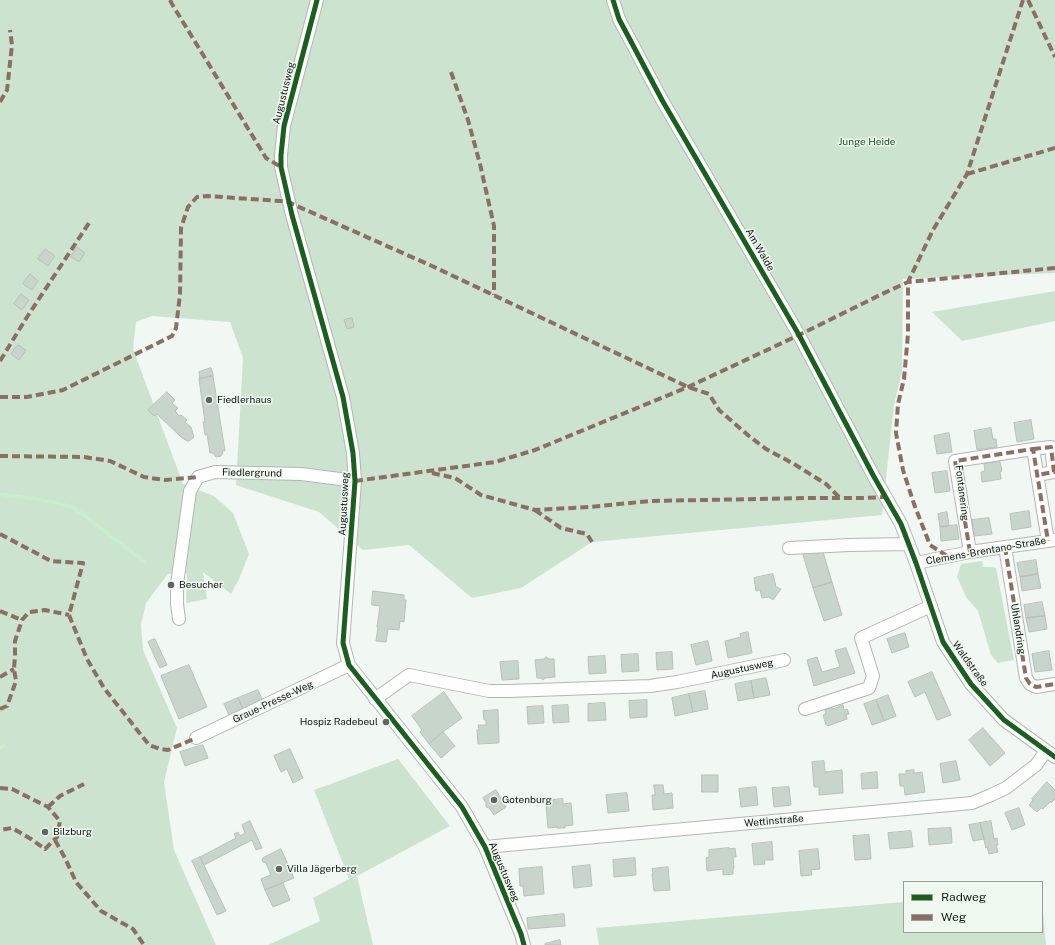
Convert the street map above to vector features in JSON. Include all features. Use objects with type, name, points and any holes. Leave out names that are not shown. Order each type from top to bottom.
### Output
[{"type":"street","name":"Augustusweg","points":[[317,0],[284,126],[281,167],[292,215],[343,397],[353,453],[355,481],[343,643],[349,665],[462,807],[485,848],[521,934],[524,945]]},
{"type":"street","name":"Am Walde","points":[[613,0],[619,19],[662,100],[799,335],[892,508]]},
{"type":"street","name":"Fontanering","points":[[970,552],[956,461],[1051,447],[1054,472],[1037,475]]},
{"type":"street","points":[[1033,449],[1051,540]]},
{"type":"street","name":"Fiedlergrund","points":[[179,619],[177,584],[190,490],[198,477],[215,472],[301,474],[355,481]]},
{"type":"street","name":"Waldstraße","points":[[892,508],[901,524],[909,544],[943,642],[971,684],[1004,720],[1051,754]]},
{"type":"street","name":"Clemens-Brentano-Straße","points":[[916,563],[970,552],[1051,540]]},
{"type":"street","points":[[788,548],[909,544]]},
{"type":"street","name":"Uhlandring","points":[[1005,547],[1026,678],[1030,684],[1036,687],[1055,684]]},
{"type":"street","points":[[805,709],[868,688],[873,676],[860,638],[931,606]]},
{"type":"street","name":"Augustusweg","points":[[375,699],[408,675],[488,691],[509,692],[650,686],[677,682],[784,660]]},
{"type":"street","name":"Graue-Presse-Weg","points":[[196,738],[222,723],[349,665]]},
{"type":"street","name":"Wettinstraße","points":[[485,848],[972,803],[991,796],[1006,788],[1051,754]]},
{"type":"green space","name":"Junge Heide","points":[[0,0],[1055,0],[1055,273],[903,279],[902,372],[894,405],[882,515],[592,542],[521,588],[472,598],[409,545],[363,550],[319,512],[236,485],[243,358],[230,322],[152,316],[136,322],[133,349],[183,484],[214,496],[233,513],[249,554],[231,594],[203,572],[207,599],[186,603],[187,573],[168,574],[146,603],[141,625],[143,650],[177,728],[164,782],[174,850],[216,945],[0,945]]},
{"type":"green space","points":[[1055,291],[1055,321],[962,341],[932,312]]},
{"type":"green space","points":[[982,561],[983,567],[996,568],[1014,660],[998,663],[991,655],[978,611],[966,597],[957,577],[961,564]]},
{"type":"green space","points":[[398,759],[450,826],[357,876],[373,945],[268,945],[320,921],[313,898],[349,879],[314,790]]},
{"type":"green space","points":[[903,902],[903,933],[1043,933],[1043,911],[1046,945],[599,945],[596,928]]},
{"type":"building","points":[[77,247],[85,253],[79,262],[71,257]]},
{"type":"building","points":[[45,249],[55,256],[48,266],[38,259]]},
{"type":"building","points":[[30,274],[38,281],[32,290],[23,284]]},
{"type":"building","points":[[21,294],[29,300],[22,310],[14,304]]},
{"type":"building","points":[[352,318],[354,327],[347,329],[344,320]]},
{"type":"building","points":[[18,345],[26,350],[19,360],[11,354]]},
{"type":"building","points":[[211,368],[213,376],[200,379],[199,372]]},
{"type":"building","name":"Fiedlerhaus","points":[[213,376],[225,451],[222,451],[223,453],[221,456],[216,457],[213,453],[210,453],[207,434],[205,435],[203,422],[205,422],[199,379]]},
{"type":"building","points":[[167,392],[175,400],[172,403],[178,408],[175,411],[179,416],[181,415],[187,420],[185,422],[191,427],[194,437],[189,441],[181,437],[157,414],[154,416],[148,410]]},
{"type":"building","points":[[1031,420],[1034,439],[1017,442],[1014,423]]},
{"type":"building","points":[[991,428],[993,439],[996,439],[997,447],[977,450],[974,431]]},
{"type":"building","points":[[949,433],[952,452],[937,454],[934,436]]},
{"type":"building","points":[[1000,462],[1002,471],[1000,472],[1001,479],[982,482],[981,472],[985,471],[984,464]]},
{"type":"building","points":[[947,471],[950,491],[935,493],[932,473]]},
{"type":"building","points":[[1029,511],[1031,527],[1012,530],[1010,514]]},
{"type":"building","points":[[947,512],[949,526],[940,527],[938,514]]},
{"type":"building","points":[[989,518],[992,534],[974,536],[972,520]]},
{"type":"building","points":[[957,525],[959,539],[941,541],[940,527]]},
{"type":"building","points":[[822,549],[832,582],[813,588],[803,555]]},
{"type":"building","points":[[1036,560],[1038,574],[1020,577],[1017,563]]},
{"type":"building","points":[[773,574],[776,587],[781,589],[773,600],[769,597],[762,598],[760,590],[756,591],[754,578]]},
{"type":"building","points":[[1038,574],[1041,588],[1022,591],[1020,577]]},
{"type":"building","points":[[832,582],[842,615],[824,621],[813,588]]},
{"type":"building","points":[[373,591],[404,595],[404,600],[406,600],[404,622],[400,621],[399,630],[388,629],[386,642],[376,641],[380,606],[372,605]]},
{"type":"building","points":[[1042,602],[1045,616],[1026,618],[1024,605]]},
{"type":"building","points":[[1045,616],[1047,629],[1029,632],[1026,618]]},
{"type":"building","points":[[748,632],[752,653],[728,658],[725,641],[741,637],[740,634]]},
{"type":"building","points":[[905,633],[909,647],[892,653],[887,639]]},
{"type":"building","points":[[155,639],[167,665],[160,668],[148,642]]},
{"type":"building","points":[[708,641],[712,661],[696,665],[691,645]]},
{"type":"building","points":[[846,648],[855,673],[814,686],[807,660],[817,657],[822,672],[840,667],[835,651]]},
{"type":"building","points":[[1049,651],[1052,670],[1035,672],[1032,654]]},
{"type":"building","points":[[672,652],[673,669],[657,670],[656,653]]},
{"type":"building","points":[[638,654],[639,671],[622,672],[621,655]]},
{"type":"building","points":[[605,656],[606,673],[589,674],[588,657]]},
{"type":"building","points":[[546,657],[549,659],[554,659],[555,677],[545,678],[543,680],[541,678],[537,678],[535,660],[544,659]]},
{"type":"building","points":[[518,661],[519,679],[502,680],[500,662]]},
{"type":"building","points":[[189,665],[207,707],[179,719],[161,676]]},
{"type":"building","points":[[932,672],[951,715],[937,720],[925,692],[915,697],[908,682]]},
{"type":"building","points":[[766,678],[770,695],[754,698],[751,681]]},
{"type":"building","points":[[751,681],[754,698],[738,701],[735,684]]},
{"type":"building","points":[[258,690],[263,701],[243,709],[238,698]]},
{"type":"building","points":[[705,691],[708,709],[693,712],[689,694]]},
{"type":"building","points":[[444,692],[462,718],[429,744],[420,732],[422,730],[412,716]]},
{"type":"building","points":[[689,694],[693,712],[675,716],[672,698]]},
{"type":"building","points":[[888,695],[896,716],[884,721],[876,700]]},
{"type":"building","points":[[238,698],[243,709],[229,715],[224,704]]},
{"type":"building","points":[[647,700],[647,717],[630,718],[629,701]]},
{"type":"building","points":[[876,700],[884,721],[872,725],[864,704]]},
{"type":"building","points":[[605,703],[606,720],[588,721],[588,704]]},
{"type":"building","points":[[568,705],[569,722],[553,723],[552,706]]},
{"type":"building","points":[[843,705],[844,710],[847,709],[849,714],[846,715],[847,719],[828,726],[826,725],[823,715],[826,714],[825,710]]},
{"type":"building","points":[[543,706],[544,723],[528,724],[527,707]]},
{"type":"building","points":[[498,710],[499,743],[478,744],[478,725],[486,725],[483,711]]},
{"type":"building","points":[[983,728],[1005,753],[990,766],[969,740]]},
{"type":"building","points":[[443,732],[455,746],[441,758],[429,744]]},
{"type":"building","points":[[203,745],[208,758],[185,766],[180,752]]},
{"type":"building","points":[[290,749],[303,778],[293,783],[287,769],[281,772],[274,756]]},
{"type":"building","points":[[824,761],[825,772],[842,770],[843,793],[819,795],[819,787],[814,787],[812,762]]},
{"type":"building","points":[[956,761],[960,780],[943,783],[940,764]]},
{"type":"building","points":[[914,770],[914,773],[922,772],[925,792],[905,795],[904,786],[900,786],[899,774],[906,774],[906,771]]},
{"type":"building","points":[[877,772],[878,788],[862,789],[861,774]]},
{"type":"building","points":[[702,775],[718,775],[718,792],[702,792]]},
{"type":"building","points":[[1047,782],[1055,790],[1055,799],[1037,812],[1029,805],[1033,800],[1032,799]]},
{"type":"building","points":[[654,785],[663,785],[664,794],[672,793],[673,808],[653,810],[652,795],[655,795]]},
{"type":"building","points":[[756,787],[758,805],[741,807],[739,789]]},
{"type":"building","points":[[789,787],[791,805],[774,807],[772,788]]},
{"type":"building","name":"Gotenburg","points":[[496,790],[506,807],[494,815],[489,808],[486,807],[486,803],[483,798]]},
{"type":"building","points":[[627,793],[629,811],[608,813],[606,795]]},
{"type":"building","points":[[563,799],[563,804],[571,803],[573,825],[565,826],[565,828],[548,828],[546,805],[553,804],[553,800]]},
{"type":"building","points":[[1019,808],[1025,825],[1012,830],[1005,813]]},
{"type":"building","points":[[250,821],[262,848],[256,850],[252,840],[204,865],[200,857],[236,838],[234,834],[238,832],[240,836],[245,833],[242,825]]},
{"type":"building","points":[[991,821],[994,839],[997,838],[998,845],[996,845],[998,852],[989,854],[987,847],[986,848],[980,823]]},
{"type":"building","points":[[980,823],[984,839],[973,841],[969,825]]},
{"type":"building","points":[[951,828],[952,843],[929,845],[928,829]]},
{"type":"building","points":[[911,831],[913,847],[890,849],[888,833]]},
{"type":"building","points":[[869,835],[871,859],[855,860],[853,836]]},
{"type":"building","points":[[772,842],[773,860],[764,860],[765,864],[754,865],[752,844]]},
{"type":"building","points":[[735,848],[736,857],[733,857],[733,874],[723,875],[723,869],[707,871],[706,858],[709,857],[709,850]]},
{"type":"building","name":"Villa Jägerberg","points":[[281,849],[294,878],[265,890],[261,879],[271,875],[266,863],[262,860],[263,858]]},
{"type":"building","points":[[818,849],[820,869],[811,870],[812,875],[801,876],[799,851]]},
{"type":"building","points":[[200,857],[226,911],[217,915],[192,861]]},
{"type":"building","points":[[635,858],[636,875],[614,877],[613,860]]},
{"type":"building","points":[[590,865],[592,886],[574,888],[572,867]]},
{"type":"building","points":[[542,867],[544,894],[524,896],[523,886],[520,886],[519,869]]},
{"type":"building","points":[[668,867],[670,890],[654,891],[652,869]]},
{"type":"building","points":[[283,883],[290,900],[273,907],[265,890]]},
{"type":"building","points":[[564,914],[565,926],[528,929],[527,918]]},
{"type":"building","points":[[560,940],[561,945],[545,945],[545,944]]},
{"type":"waterway","points":[[0,494],[48,501],[73,507],[145,562]]},
{"type":"marked path","points":[[170,0],[266,158],[281,167]]},
{"type":"marked path","points":[[947,556],[930,545],[903,470],[896,433],[898,404],[904,379],[908,334],[908,282],[933,230],[967,174],[1023,0]]},
{"type":"marked path","points":[[1028,0],[1055,57]]},
{"type":"marked path","points":[[0,102],[7,90],[12,45],[10,30]]},
{"type":"marked path","points":[[451,72],[468,120],[494,226],[494,295]]},
{"type":"marked path","points":[[967,174],[1055,148]]},
{"type":"marked path","points":[[0,397],[27,397],[63,390],[172,336],[176,328],[180,294],[181,228],[188,207],[197,197],[207,196],[280,201],[288,202],[432,266],[688,387],[709,394],[719,410],[749,436],[766,449],[826,484],[840,498]]},
{"type":"marked path","points":[[0,361],[91,220]]},
{"type":"marked path","points":[[355,481],[495,462],[535,450],[688,387],[908,282],[1055,268]]},
{"type":"marked path","points":[[1033,449],[1051,447],[1054,472],[1037,475]]},
{"type":"marked path","points":[[970,552],[955,461],[1033,449],[1048,541]]},
{"type":"marked path","points":[[0,456],[84,457],[110,461],[144,477],[165,480],[198,477]]},
{"type":"marked path","points":[[432,473],[455,478],[481,495],[535,510],[589,507],[650,501],[885,497]]},
{"type":"marked path","points":[[535,510],[561,528],[587,534],[592,542]]},
{"type":"marked path","points":[[0,534],[51,561],[83,563],[69,615]]},
{"type":"marked path","points":[[1005,547],[1026,678],[1030,684],[1036,687],[1055,684]]},
{"type":"marked path","points":[[0,709],[7,706],[16,681],[14,669],[15,641],[22,620],[29,612],[45,610],[69,615]]},
{"type":"marked path","points":[[0,611],[22,620]]},
{"type":"marked path","points":[[69,615],[87,659],[104,688],[149,745],[168,750],[196,738]]},
{"type":"marked path","points":[[0,677],[14,669]]},
{"type":"marked path","points":[[48,807],[60,796],[84,784]]},
{"type":"marked path","points":[[0,788],[12,789],[48,807],[60,821],[57,837],[45,849],[12,828],[0,830]]},
{"type":"marked path","points":[[55,840],[76,882],[101,911],[133,929],[144,945]]},
{"type":"cycle path","points":[[317,0],[284,126],[281,167],[292,215],[343,397],[353,453],[355,481],[343,643],[349,665],[462,807],[485,847],[521,934],[524,945]]},
{"type":"cycle path","points":[[613,0],[619,19],[662,100],[799,335],[873,475],[901,524],[943,642],[971,684],[1004,720],[1055,757]]},
{"type":"place","name":"Fiedlerhaus","points":[[209,400]]},
{"type":"place","name":"Besucher","points":[[171,585]]},
{"type":"place","name":"Hospiz Radebeul","points":[[386,722]]},
{"type":"place","name":"Gotenburg","points":[[494,800]]},
{"type":"place","name":"Bilzburg","points":[[45,832]]},
{"type":"place","name":"Villa Jägerberg","points":[[279,869]]}]
